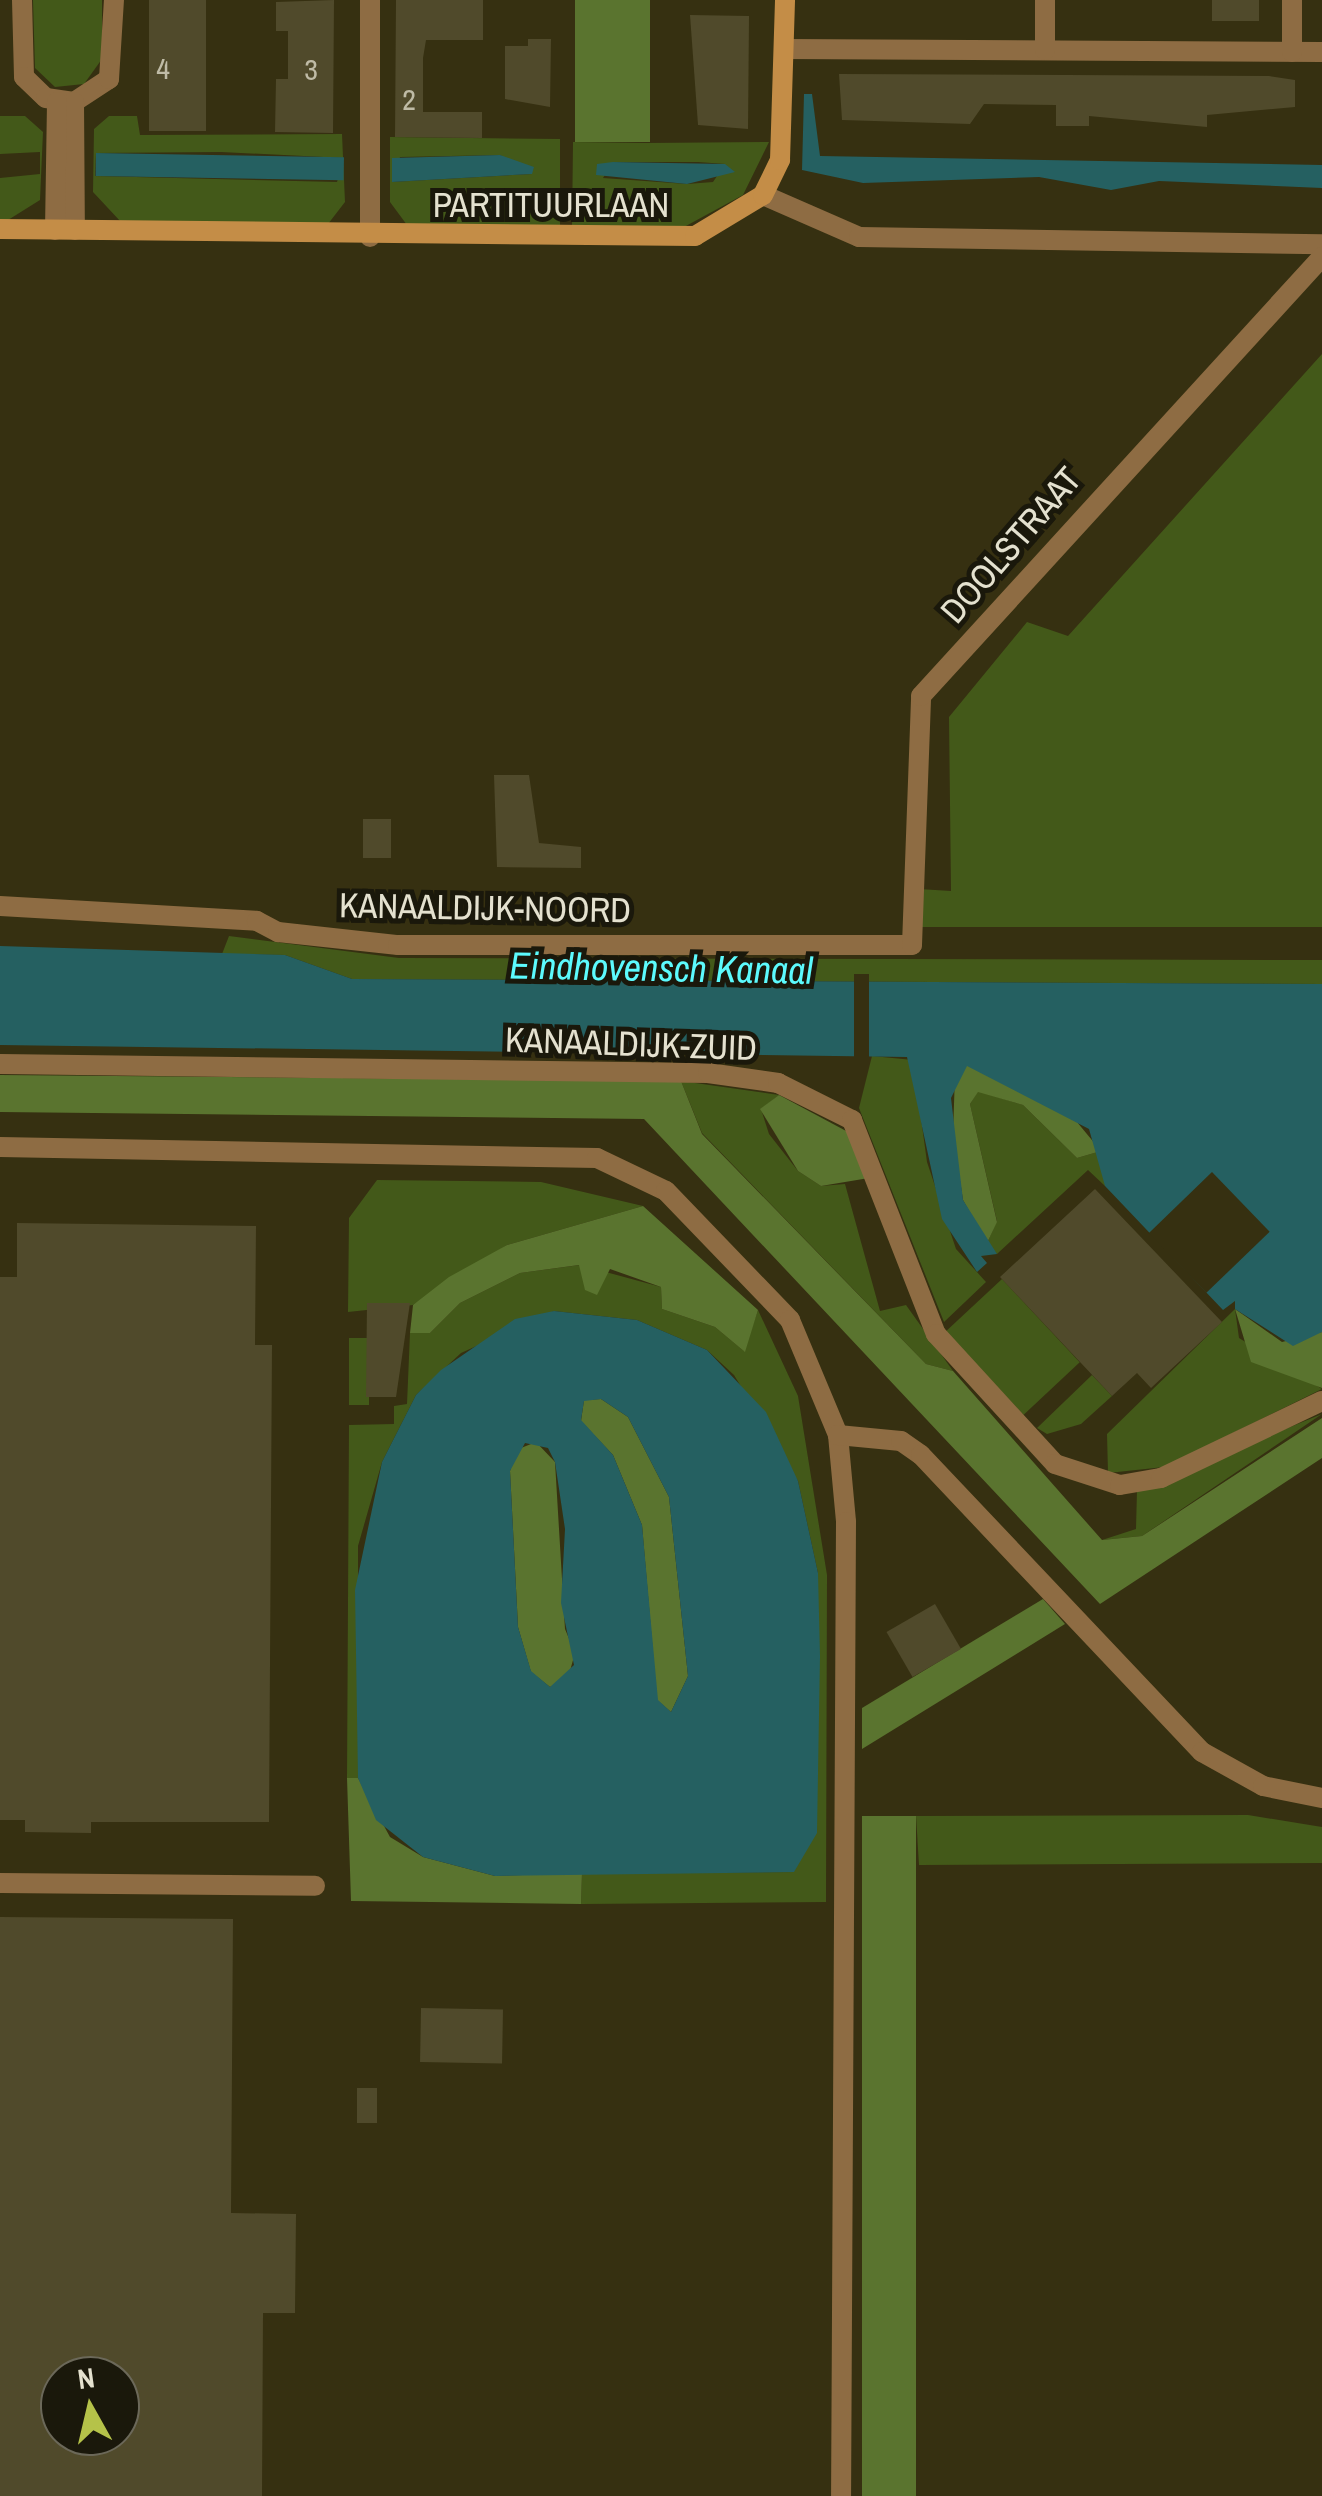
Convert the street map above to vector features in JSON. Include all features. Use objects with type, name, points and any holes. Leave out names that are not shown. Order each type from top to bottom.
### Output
[{"type":"street","points":[[22,0],[24,77],[65,102]]},
{"type":"street","points":[[65,102],[109,78],[114,0]]},
{"type":"street","points":[[370,0],[370,236]]},
{"type":"street","points":[[785,0],[780,160],[763,195],[859,237],[1322,244]]},
{"type":"street","points":[[1045,50],[1046,0]]},
{"type":"street","points":[[1292,0],[1292,52]]},
{"type":"street","points":[[786,49],[1322,52]]},
{"type":"street","points":[[65,102],[65,230]]},
{"type":"street","name":"PARTITUURLAAN","points":[[0,229],[370,236],[695,236],[763,195]]},
{"type":"street","name":"DOOLSTRAAT","points":[[912,945],[921,696],[1322,256]]},
{"type":"street","name":"KANAALDIJK-NOORD","points":[[0,906],[258,921],[278,932],[398,945],[912,945]]},
{"type":"street","name":"KANAALDIJK-ZUID","points":[[0,1064],[708,1073],[778,1083],[852,1120],[936,1334],[1055,1464],[1120,1485],[1161,1478],[1322,1401]]},
{"type":"street","points":[[0,1148],[597,1158],[666,1191],[755,1280],[808,1352],[838,1435],[846,1522],[840,2496]]},
{"type":"street","points":[[838,1435],[901,1441],[921,1455],[1202,1752],[1263,1786],[1322,1798]]},
{"type":"street","points":[[0,1883],[316,1886]]},
{"type":"green space","points":[[33,0],[102,0],[102,59],[84,84],[55,87],[35,68]]},
{"type":"green space","points":[[575,0],[650,0],[650,142],[575,142]]},
{"type":"green space","points":[[0,116],[25,116],[43,132],[40,200],[8,220],[0,220],[0,178],[40,174],[40,152],[0,154]]},
{"type":"green space","points":[[109,116],[137,116],[140,135],[342,134],[343,158],[221,152],[96,153],[95,176],[337,182],[343,161],[345,202],[328,224],[121,222],[93,192],[94,129]]},
{"type":"green space","points":[[390,137],[560,139],[560,226],[407,225],[390,202]],"holes":[[[500,155],[532,174],[392,182],[400,157]]]},
{"type":"green space","points":[[573,142],[769,142],[743,195],[684,227],[572,226]],"holes":[[[613,162],[725,164],[713,182],[603,178]]]},
{"type":"green space","points":[[1322,354],[1322,927],[917,927],[919,889],[951,891],[949,717],[1027,622],[1068,636]]},
{"type":"green space","points":[[229,936],[399,958],[1322,960],[1322,984],[352,979],[285,955],[222,954]]},
{"type":"green space","points":[[872,1056],[913,1060],[927,1162],[956,1249],[986,1282],[944,1322],[859,1108]]},
{"type":"green space","points":[[967,1065],[1067,1110],[1101,1151],[1077,1158],[1023,1105],[978,1092],[970,1104],[997,1222],[987,1243],[963,1200],[953,1134],[955,1074]]},
{"type":"green space","points":[[0,1075],[681,1081],[702,1134],[926,1364],[953,1371],[1102,1540],[1142,1536],[1322,1418],[1322,1458],[1100,1604],[644,1119],[0,1112]]},
{"type":"green space","points":[[681,1081],[779,1095],[761,1109],[769,1134],[798,1171],[821,1186],[845,1184],[880,1311],[906,1305],[953,1371],[926,1364],[702,1133]]},
{"type":"green space","points":[[978,1091],[1023,1105],[1077,1158],[1101,1151],[1105,1168],[1105,1186],[1088,1170],[997,1254],[987,1243],[997,1221],[970,1104]]},
{"type":"green space","points":[[779,1095],[848,1132],[869,1178],[821,1186],[798,1171],[760,1109]]},
{"type":"green space","points":[[377,1180],[541,1182],[643,1206],[507,1245],[413,1305],[348,1312],[349,1218]]},
{"type":"green space","points":[[643,1206],[758,1310],[745,1352],[715,1327],[662,1309],[661,1287],[610,1269],[597,1295],[585,1290],[579,1265],[520,1273],[460,1303],[430,1333],[410,1333],[413,1305],[449,1277],[507,1245]]},
{"type":"green space","points":[[580,1265],[661,1287],[662,1309],[715,1327],[744,1351],[758,1310],[798,1396],[827,1575],[826,1902],[581,1904],[582,1873],[794,1872],[818,1573],[798,1481],[734,1375],[707,1350],[637,1320],[554,1311],[461,1353],[416,1395],[382,1462],[358,1546],[358,1778],[347,1778],[349,1425],[394,1424],[394,1406],[407,1404],[410,1333],[430,1333],[460,1303],[520,1273]]},
{"type":"green space","points":[[1002,1279],[1080,1362],[1023,1415],[946,1332]]},
{"type":"green space","points":[[1235,1309],[1239,1338],[1322,1389],[1164,1467],[1108,1473],[1107,1434]]},
{"type":"green space","points":[[1235,1309],[1282,1342],[1322,1332],[1322,1388],[1251,1362]]},
{"type":"green space","points":[[349,1338],[369,1338],[369,1405],[349,1405]]},
{"type":"green space","points":[[1092,1375],[1112,1396],[1081,1424],[1047,1434],[1037,1428]]},
{"type":"green space","points":[[601,1399],[628,1417],[669,1497],[688,1676],[671,1712],[657,1700],[642,1525],[613,1455],[581,1421],[584,1400]]},
{"type":"green space","points":[[1322,1414],[1142,1536],[1102,1540],[1136,1529],[1137,1490]]},
{"type":"green space","points":[[536,1442],[555,1462],[565,1629],[575,1653],[568,1678],[550,1687],[531,1672],[518,1627],[510,1471],[516,1450]]},
{"type":"green space","points":[[1043,1599],[1065,1624],[862,1749],[862,1708]]},
{"type":"green space","points":[[347,1778],[358,1778],[390,1837],[423,1857],[495,1876],[582,1873],[581,1904],[351,1901]]},
{"type":"green space","points":[[1248,1815],[1322,1827],[1322,1863],[919,1865],[916,1816]]},
{"type":"green space","points":[[862,1816],[916,1816],[916,2496],[862,2496]]},
{"type":"water","points":[[804,94],[812,94],[820,156],[1322,165],[1322,188],[1159,181],[1111,190],[1039,177],[863,183],[802,170]]},
{"type":"water","points":[[96,153],[344,157],[344,180],[96,176]]},
{"type":"water","points":[[500,155],[534,167],[532,174],[392,182],[392,158]]},
{"type":"water","points":[[597,164],[725,164],[735,172],[687,184],[596,175]]},
{"type":"water","points":[[0,946],[285,955],[352,979],[1322,984],[1322,1332],[1293,1346],[1235,1309],[1235,1301],[1223,1310],[1105,1186],[1089,1129],[967,1066],[951,1098],[963,1200],[997,1254],[981,1256],[987,1263],[977,1272],[942,1219],[907,1057],[0,1045]]},
{"type":"water","points":[[554,1311],[637,1320],[707,1350],[766,1412],[798,1481],[818,1573],[817,1833],[794,1872],[495,1876],[423,1857],[376,1820],[358,1778],[355,1590],[382,1462],[416,1395],[441,1370],[515,1319]],"holes":[[[601,1399],[628,1417],[669,1497],[688,1676],[671,1712],[658,1700],[642,1525],[613,1455],[581,1420],[584,1401]],[[525,1443],[548,1448],[555,1462],[565,1529],[561,1603],[574,1665],[550,1687],[531,1671],[518,1627],[510,1471]]]},
{"type":"pier","points":[[854,974],[869,974],[869,1061],[854,1061]]},
{"type":"pier","points":[[1212,1172],[1270,1232],[1206,1293],[1149,1233]]},
{"type":"building","points":[[149,0],[206,0],[206,131],[149,131]]},
{"type":"building","points":[[334,0],[333,133],[275,132],[276,79],[288,79],[288,31],[276,31],[276,2]]},
{"type":"building","points":[[396,0],[483,0],[483,40],[426,40],[423,58],[423,112],[482,112],[482,138],[395,137]]},
{"type":"building","points":[[1212,0],[1259,0],[1259,21],[1212,21]]},
{"type":"building","points":[[690,15],[749,16],[748,129],[698,125]]},
{"type":"building","points":[[528,39],[551,39],[550,107],[505,99],[505,46],[528,46]]},
{"type":"building","points":[[839,74],[1269,76],[1295,80],[1295,107],[1207,115],[1207,127],[1089,116],[1089,126],[1056,126],[1056,105],[984,104],[970,124],[842,120]]},
{"type":"building","points":[[494,775],[529,775],[539,843],[581,847],[581,868],[497,867]]},
{"type":"building","points":[[363,819],[391,819],[391,858],[363,858]]},
{"type":"building","points":[[1095,1189],[1222,1322],[1151,1388],[1137,1373],[1112,1396],[1000,1277]]},
{"type":"building","points":[[17,1223],[256,1226],[255,1345],[272,1345],[269,1822],[91,1822],[91,1833],[25,1832],[25,1820],[0,1820],[0,1277],[17,1277]]},
{"type":"building","points":[[367,1303],[410,1303],[396,1397],[366,1397]]},
{"type":"building","points":[[935,1604],[961,1649],[913,1677],[887,1632]]},
{"type":"building","points":[[0,1917],[233,1919],[231,2213],[296,2214],[295,2313],[263,2313],[262,2496],[0,2496]]},
{"type":"building","points":[[421,2008],[503,2009],[502,2063],[420,2062]]},
{"type":"building","points":[[357,2088],[377,2088],[377,2123],[357,2123]]},
{"type":"water label","name":"Eindhovensch Kanaal","points":[[661,968]]}]
